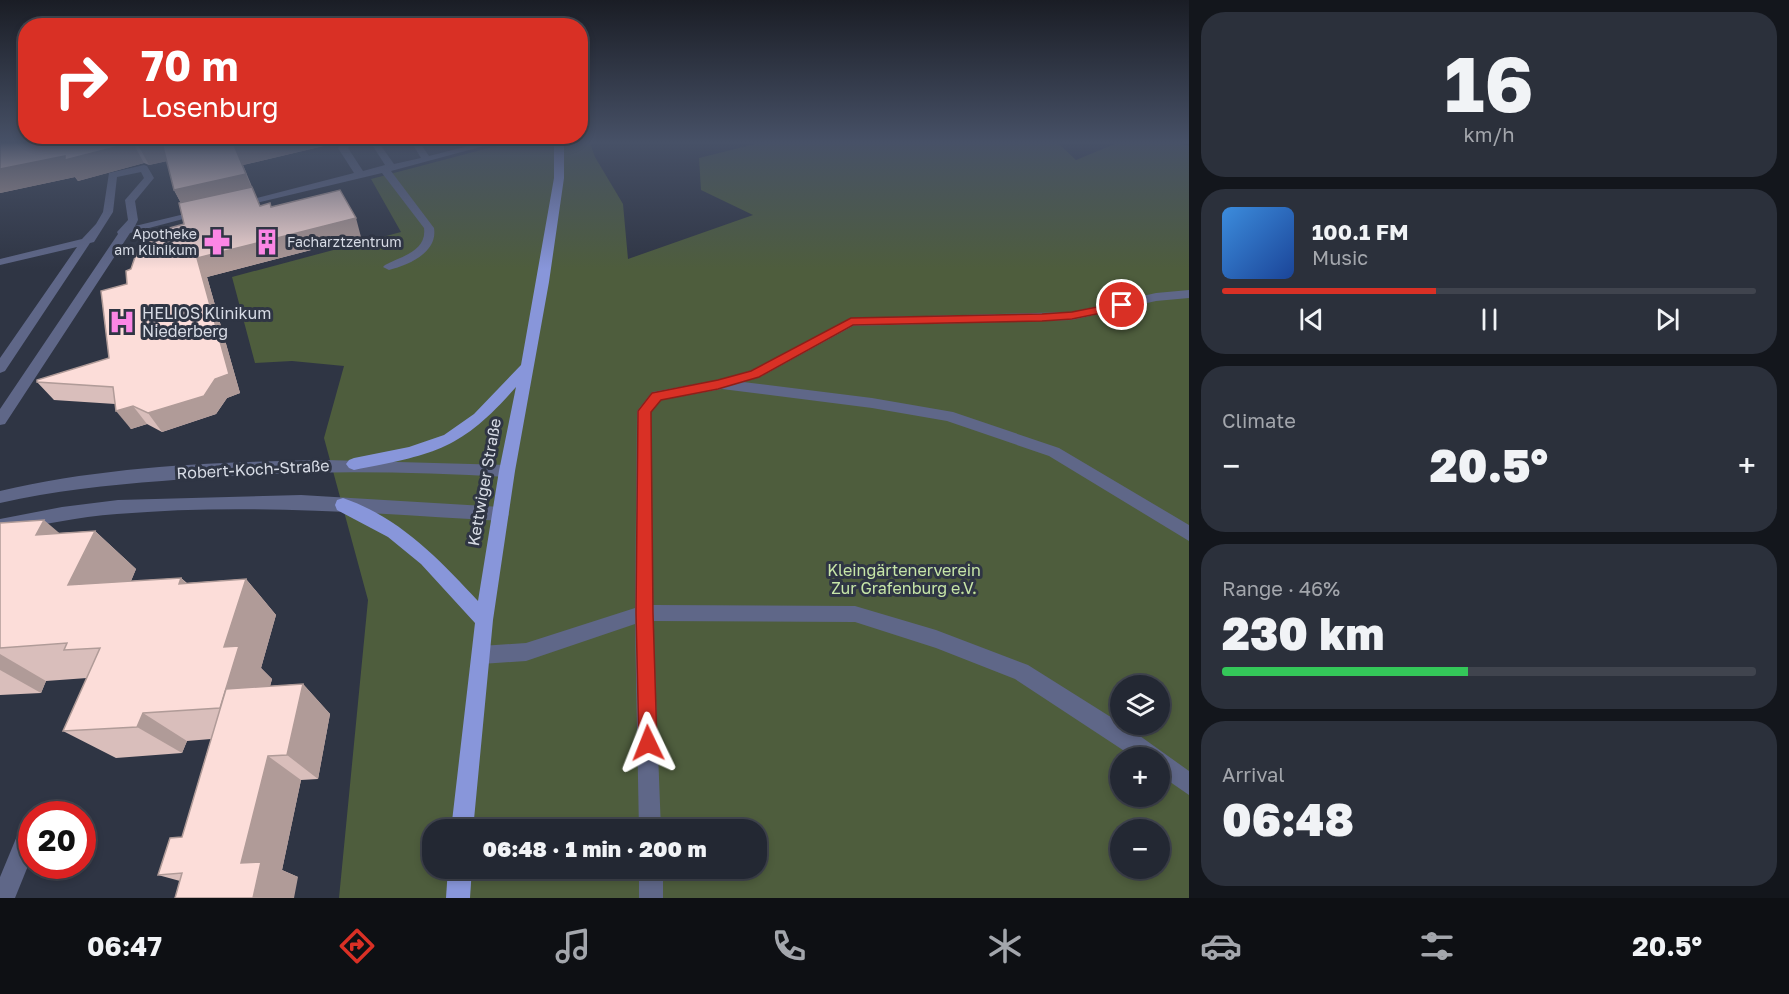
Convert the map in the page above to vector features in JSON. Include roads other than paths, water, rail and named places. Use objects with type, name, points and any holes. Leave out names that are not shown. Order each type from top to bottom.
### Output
[{"type":"main road","name":"Kettwiger Straße","points":[[463,819],[484,620],[507,471],[558,185]]},
{"type":"main road","points":[[354,464],[430,447],[460,433],[493,403],[527,366]]},
{"type":"main road","points":[[343,505],[394,532],[427,559],[484,620]]},
{"type":"main road","points":[[458,898],[459,879]]},
{"type":"street","points":[[0,368],[86,241],[103,226],[112,185]]},
{"type":"street","points":[[0,420],[133,220],[130,200],[145,185]]},
{"type":"street","points":[[229,206],[318,185]]},
{"type":"street","points":[[389,267],[424,249],[432,235],[400,185]]},
{"type":"street","points":[[0,262],[208,211]]},
{"type":"street","points":[[650,819],[644,613],[644,411],[657,396],[718,385],[755,374],[851,322],[1072,316],[1156,297],[1189,294]]},
{"type":"street","points":[[718,385],[872,403],[948,416],[1054,452],[1189,534]]},
{"type":"street","name":"Robert-Koch-Straße","points":[[0,497],[49,487],[209,469],[354,464],[507,471]]},
{"type":"street","name":"Robert-Koch-Straße","points":[[0,526],[62,514],[118,507],[301,502],[501,514]]},
{"type":"street","points":[[481,655],[526,652],[644,613],[855,614],[936,639],[1021,672],[1138,747]]},
{"type":"street","points":[[1170,770],[1189,784]]},
{"type":"street","points":[[3,898],[18,861]]},
{"type":"street","points":[[651,879],[651,898]]},
{"type":"place","name":"Apotheke am Klinikum","points":[[217,242]]},
{"type":"place","name":"Facharztzentrum","points":[[267,242]]},
{"type":"place","name":"HELIOS Klinikum Niederberg","points":[[122,322]]},
{"type":"park label","name":"Kleingärtenerverein Zur Grafenburg e.V.","points":[[904,579]]}]
